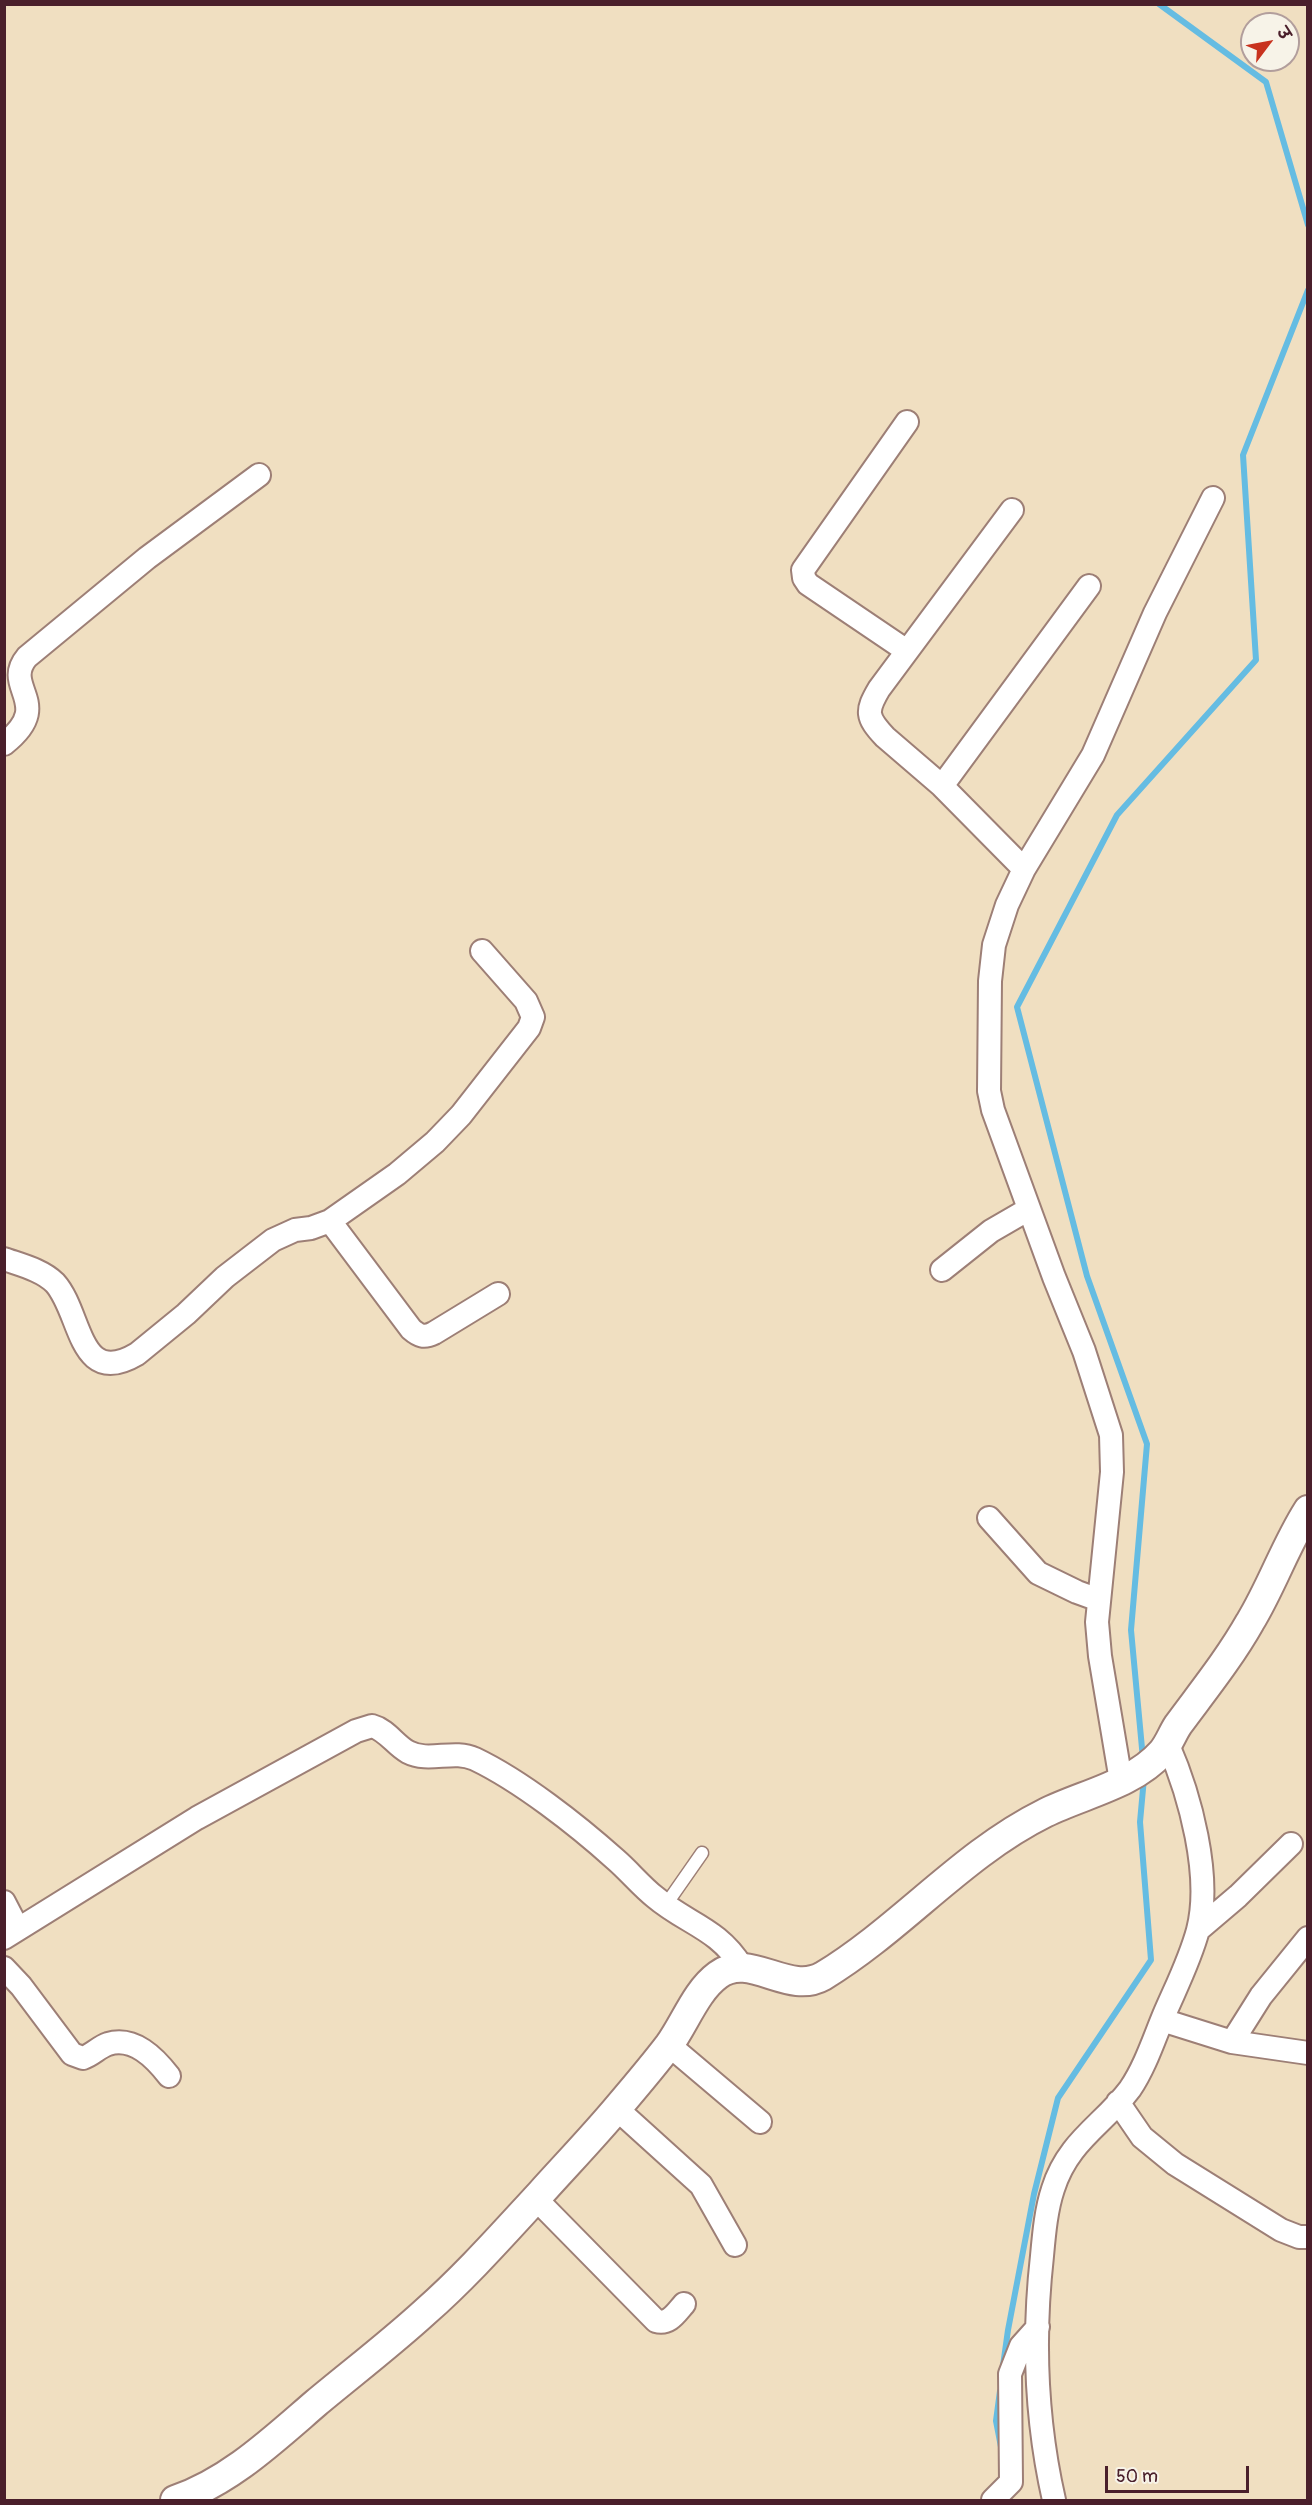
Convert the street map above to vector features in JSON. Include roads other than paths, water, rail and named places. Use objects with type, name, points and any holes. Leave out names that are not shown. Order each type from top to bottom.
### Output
[{"type":"street","points":[[907,422],[803,570],[808,584],[907,651]]},
{"type":"street","points":[[4,744],[21,729],[28,715],[19,671],[27,657],[147,558],[259,475]]},
{"type":"street","points":[[1125,1779],[1100,1656],[1097,1623],[1113,1453],[1111,1436],[1084,1351],[993,1110],[989,1091],[988,1052],[990,981],[994,945],[1007,904],[1024,869],[1093,755],[1155,612],[1213,498]]},
{"type":"street","points":[[1012,510],[879,689],[869,706],[869,713],[876,728],[942,786],[1024,869]]},
{"type":"street","points":[[942,786],[1089,586]]},
{"type":"street","points":[[4,1259],[43,1274],[54,1282],[93,1356],[102,1362],[112,1364],[120,1363],[137,1354],[186,1314],[225,1277],[273,1240],[295,1230],[311,1228],[330,1221],[397,1174],[435,1142],[475,1098],[529,1029],[533,1017],[526,1001],[482,951]]},
{"type":"street","points":[[942,1270],[990,1231],[1029,1209]]},
{"type":"street","points":[[330,1221],[411,1329],[418,1335],[427,1337],[498,1294]]},
{"type":"street","points":[[175,2500],[200,2492],[246,2461],[424,2313],[467,2272],[617,2109],[669,2045],[707,1984],[720,1973],[731,1968],[742,1967],[798,1982],[819,1978],[893,1925],[976,1856],[1043,1814],[1125,1779],[1164,1750],[1176,1728],[1196,1703],[1208,1682],[1221,1668],[1252,1619],[1295,1531],[1308,1510]]},
{"type":"street","points":[[989,1518],[1038,1573],[1099,1600]]},
{"type":"street","points":[[4,1902],[11,1933],[197,1818],[356,1731],[372,1726],[381,1730],[409,1752],[418,1755],[464,1754],[500,1772],[608,1852],[665,1906],[716,1935],[734,1954],[742,1967]]},
{"type":"street","points":[[1054,2500],[1040,2415],[1037,2298],[1053,2189],[1073,2150],[1084,2135],[1130,2088],[1143,2066],[1189,1959],[1202,1910],[1197,1841],[1189,1802],[1164,1750]]},
{"type":"street","points":[[1198,1930],[1238,1896],[1292,1844]]},
{"type":"street","points":[[1232,2042],[1261,1996],[1308,1938]]},
{"type":"street","points":[[4,1968],[72,2054],[83,2058],[105,2045],[129,2044],[151,2055],[168,2076]]},
{"type":"street","points":[[1162,2020],[1232,2042],[1308,2053]]},
{"type":"street","points":[[669,2045],[760,2122]]},
{"type":"street","points":[[1118,2102],[1142,2137],[1174,2164],[1281,2230],[1308,2237]]},
{"type":"street","points":[[617,2109],[701,2185],[735,2245]]},
{"type":"street","points":[[535,2198],[656,2320],[665,2322],[684,2304]]},
{"type":"street","points":[[993,2500],[1011,2482],[1010,2374],[1021,2346],[1038,2327]]},
{"type":"lane","points":[[665,1906],[702,1852]]},
{"type":"waterway","points":[[1159,4],[1266,82],[1308,225]]},
{"type":"waterway","points":[[1143,1759],[1131,1630],[1147,1444],[1087,1276],[1017,1007],[1117,815],[1256,660],[1243,455],[1308,290]]},
{"type":"waterway","points":[[1003,2366],[1034,2194],[1058,2098],[1151,1960],[1140,1822],[1144,1778]]},
{"type":"waterway","points":[[1000,2391],[996,2421],[1001,2447]]}]
